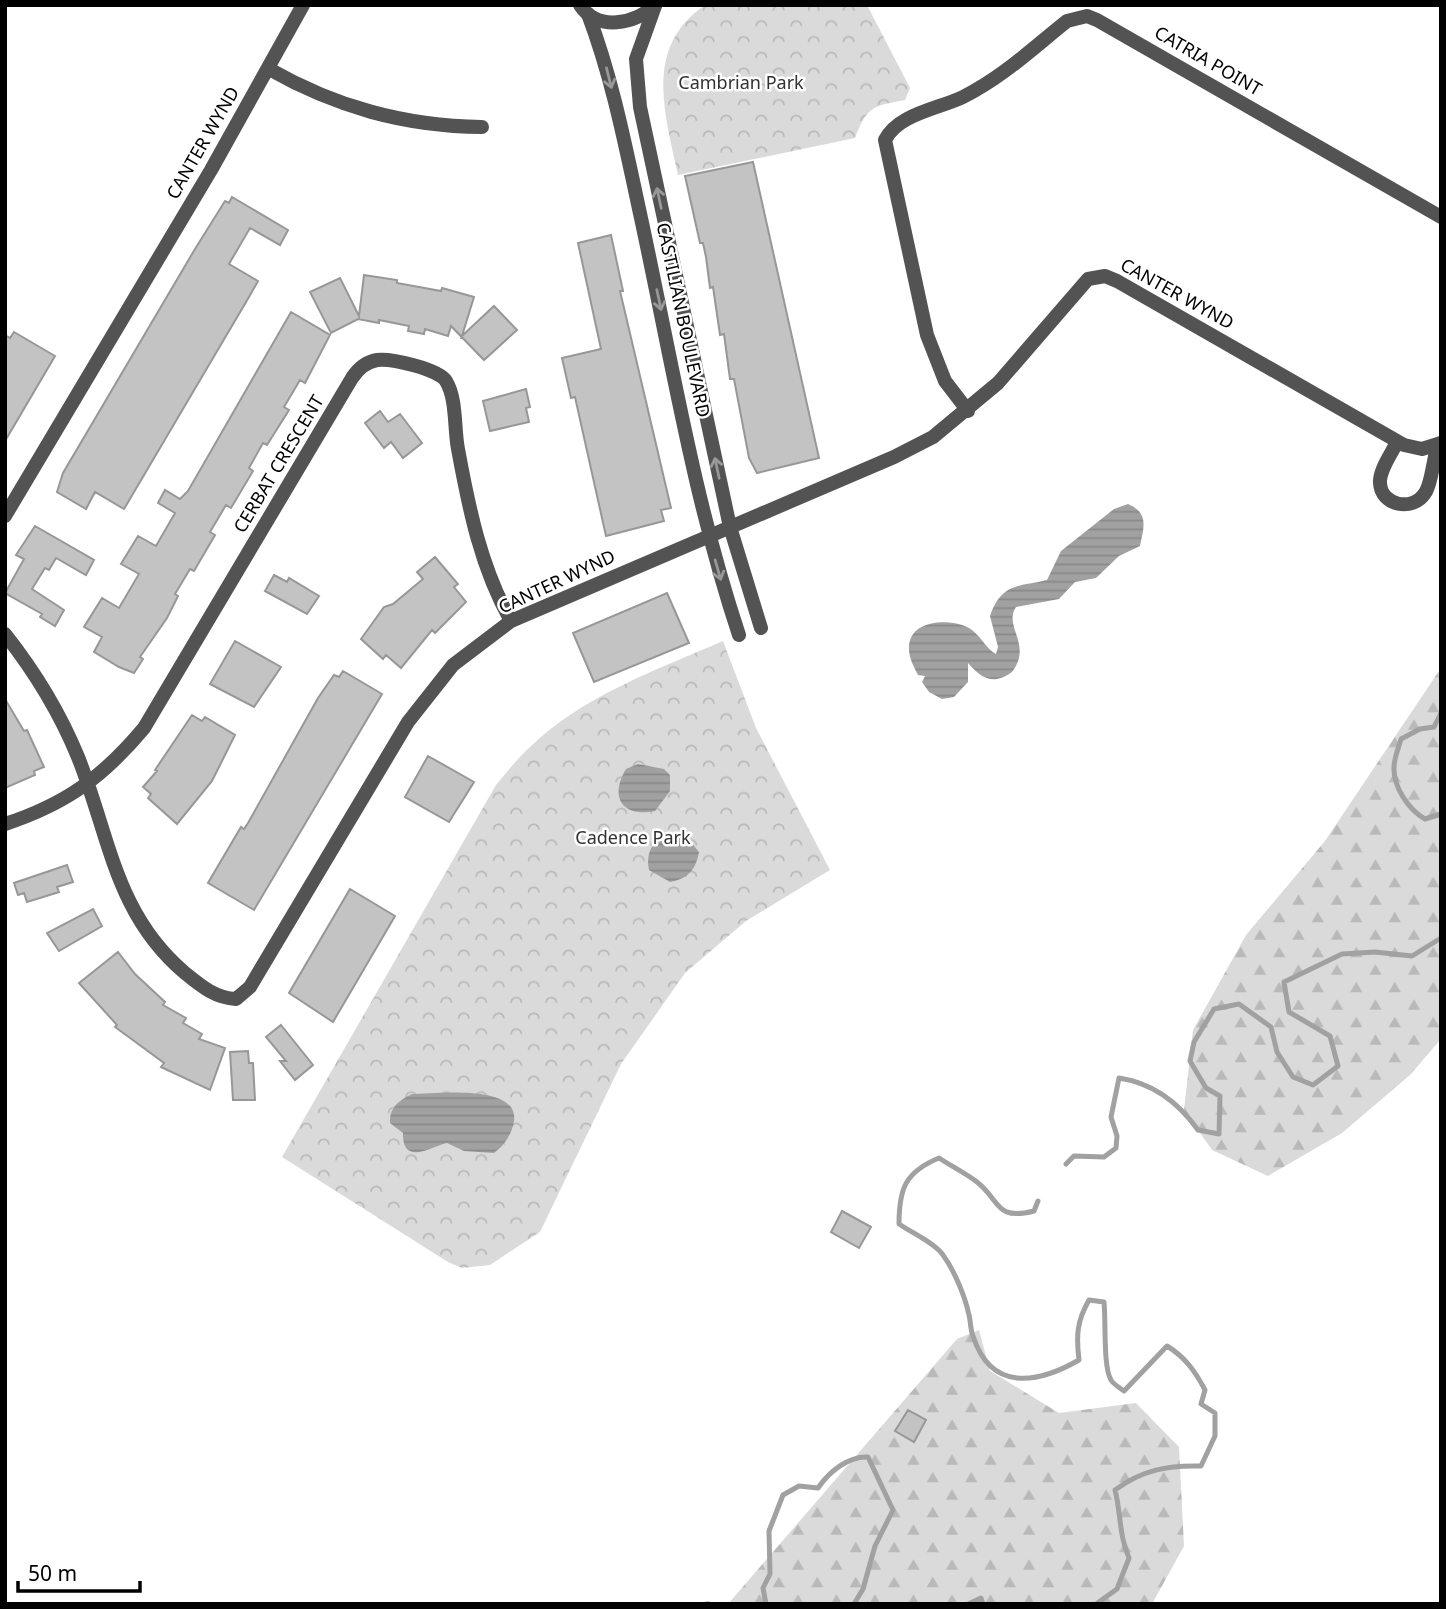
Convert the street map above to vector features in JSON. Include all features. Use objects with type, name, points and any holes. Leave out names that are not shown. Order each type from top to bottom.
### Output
[{"type":"street","name":"CANTER WYND","points":[[5,516],[269,69],[303,5]]},
{"type":"street","points":[[569,5],[612,23],[624,23],[646,14],[655,5]]},
{"type":"street","name":"CASTILIAN BOULEVARD","points":[[655,5],[636,60],[637,92],[730,527],[761,628]]},
{"type":"street","name":"CASTILIAN BOULEVARD","points":[[584,10],[605,60],[709,537],[740,635]]},
{"type":"street","name":"CATRIA POINT","points":[[968,411],[945,381],[930,344],[885,140],[894,127],[904,120],[961,98],[1001,75],[1076,16],[1097,20],[1441,217]]},
{"type":"street","points":[[269,69],[323,96],[365,111],[419,124],[482,127]]},
{"type":"street","name":"CANTER WYND","points":[[5,634],[52,704],[79,760],[123,889],[141,924],[176,965],[206,989],[225,998],[242,997],[423,702],[461,657],[511,621],[916,446],[968,411],[1010,370],[1088,279],[1105,276],[1397,442],[1415,448],[1439,444]]},
{"type":"street","name":"CERBAT CRESCENT","points":[[5,824],[58,804],[87,785],[144,728],[352,378],[365,363],[379,359],[427,369],[437,373],[447,384],[461,468],[484,563],[511,621]]},
{"type":"street","points":[[1397,442],[1382,474],[1380,485],[1385,495],[1403,505],[1418,502],[1428,489],[1439,444]]},
{"type":"green space","name":"Cambrian Park","points":[[705,5],[867,5],[910,88],[905,100],[872,109],[863,119],[855,138],[678,175],[664,105],[666,61],[673,41],[686,22]]},
{"type":"green space","name":"Cadence Park","points":[[723,641],[756,728],[830,870],[746,921],[685,973],[621,1064],[540,1232],[490,1265],[462,1268],[448,1262],[282,1157],[496,785],[512,766],[572,713],[646,674]]},
{"type":"green space","points":[[1441,668],[1441,1039],[1410,1075],[1342,1133],[1268,1176],[1212,1150],[1184,1110],[1193,1030],[1246,935],[1325,841]]},
{"type":"green space","points":[[979,1330],[990,1371],[1059,1413],[1136,1403],[1179,1447],[1184,1546],[1152,1604],[728,1604],[957,1339]]},
{"type":"shaded area","points":[[1128,504],[1142,516],[1140,546],[1119,556],[1096,578],[1075,582],[1059,599],[1016,607],[1013,621],[1020,653],[1012,672],[999,679],[988,678],[968,663],[968,682],[954,697],[942,699],[929,692],[922,682],[925,676],[918,675],[910,656],[911,639],[915,632],[941,622],[961,625],[973,631],[996,654],[998,647],[990,616],[1000,597],[1013,588],[1047,580],[1061,551],[1114,509]]},
{"type":"shaded area","points":[[638,764],[664,769],[670,775],[670,791],[655,811],[634,811],[622,803],[619,796],[621,779],[626,769]]},
{"type":"shaded area","points":[[673,833],[685,835],[699,852],[690,872],[670,882],[649,870],[648,857],[656,842]]},
{"type":"shaded area","points":[[473,1093],[490,1096],[503,1101],[512,1109],[514,1121],[504,1143],[494,1153],[464,1151],[447,1143],[413,1152],[404,1144],[403,1133],[390,1123],[391,1113],[396,1105],[412,1094]]},
{"type":"building","points":[[753,162],[819,458],[757,473],[749,458],[734,379],[730,379],[724,334],[720,335],[713,287],[710,288],[703,243],[700,243],[685,176]]},
{"type":"building","points":[[232,197],[288,230],[280,245],[250,228],[229,264],[258,281],[249,297],[124,509],[95,492],[86,509],[57,492],[63,473],[195,249],[225,201],[229,203]]},
{"type":"building","points":[[611,235],[623,291],[620,291],[671,508],[661,510],[664,521],[606,536],[575,397],[571,398],[562,358],[601,349],[578,243]]},
{"type":"building","points":[[364,275],[441,291],[442,288],[474,297],[462,336],[494,306],[517,330],[484,360],[451,326],[448,336],[425,329],[424,334],[408,331],[409,326],[379,320],[379,323],[358,319],[331,333],[310,292],[340,278],[359,316]]},
{"type":"building","points":[[291,312],[330,335],[305,383],[300,380],[284,407],[289,410],[267,445],[263,443],[249,468],[253,471],[231,508],[226,505],[210,532],[215,535],[194,571],[190,569],[175,594],[178,596],[167,618],[140,657],[143,659],[134,673],[119,667],[94,652],[102,637],[84,627],[102,598],[119,608],[139,574],[121,564],[138,536],[156,546],[175,513],[158,503],[165,490],[180,499],[188,491]]},
{"type":"building","points":[[14,332],[55,356],[5,441],[5,335],[10,338]]},
{"type":"building","points":[[526,389],[530,407],[526,408],[529,422],[490,431],[483,401]]},
{"type":"building","points":[[380,411],[388,422],[400,414],[422,443],[403,458],[391,442],[384,448],[365,423]]},
{"type":"building","points":[[35,526],[94,560],[86,575],[56,558],[49,570],[45,568],[32,589],[64,610],[55,626],[40,617],[42,614],[5,593],[24,559],[16,555]]},
{"type":"building","points":[[435,557],[458,584],[454,587],[466,602],[435,633],[432,630],[401,668],[386,655],[383,659],[361,639],[384,607],[393,604],[423,579],[417,572]]},
{"type":"building","points":[[274,575],[287,582],[289,578],[319,596],[307,614],[265,591]]},
{"type":"building","points":[[667,593],[689,643],[594,682],[573,633]]},
{"type":"building","points":[[235,641],[281,667],[254,707],[210,684]]},
{"type":"building","points":[[343,671],[382,694],[254,910],[208,883],[241,827],[244,829],[248,823],[318,698],[334,675],[339,677]]},
{"type":"building","points":[[5,699],[24,731],[27,730],[44,767],[34,771],[35,775],[5,788]]},
{"type":"building","points":[[192,715],[202,721],[205,717],[235,735],[212,781],[177,824],[148,798],[151,794],[143,787],[157,771],[155,770]]},
{"type":"building","points":[[428,756],[474,782],[449,822],[405,797]]},
{"type":"building","points":[[67,865],[73,882],[57,887],[59,892],[27,902],[24,893],[18,895],[14,883]]},
{"type":"building","points":[[350,889],[395,916],[333,1022],[289,993]]},
{"type":"building","points":[[93,909],[102,926],[59,951],[47,933]]},
{"type":"building","points":[[118,952],[135,974],[165,1002],[163,1005],[186,1018],[183,1023],[202,1034],[199,1039],[225,1048],[210,1090],[161,1067],[164,1063],[115,1027],[117,1025],[79,983]]},
{"type":"building","points":[[281,1025],[313,1065],[295,1080],[280,1061],[286,1061],[266,1037]]},
{"type":"building","points":[[248,1051],[249,1063],[253,1063],[255,1100],[233,1100],[230,1052]]},
{"type":"building","points":[[842,1211],[871,1227],[859,1248],[831,1232]]},
{"type":"building","points":[[908,1410],[926,1420],[914,1442],[895,1431]]},
{"type":"waterway","points":[[1441,713],[1434,727],[1420,729],[1401,739],[1394,767],[1399,790],[1413,810],[1425,819],[1441,814]]},
{"type":"waterway","points":[[1066,1164],[1074,1156],[1104,1157],[1116,1148],[1117,1136],[1111,1117],[1119,1078],[1154,1089],[1182,1111],[1198,1130],[1219,1134],[1220,1096],[1206,1088],[1190,1061],[1194,1042],[1214,1009],[1239,1004],[1271,1027],[1277,1052],[1293,1077],[1313,1085],[1338,1066],[1330,1036],[1289,1012],[1284,982],[1342,954],[1375,952],[1412,956],[1441,938]]},
{"type":"waterway","points":[[1038,1201],[1034,1211],[1005,1211],[977,1182],[939,1158],[918,1169],[911,1176],[900,1201],[899,1224],[935,1246],[947,1261],[965,1300],[973,1336],[981,1354],[991,1367],[1003,1375],[1032,1378],[1079,1360],[1078,1328],[1085,1308],[1089,1300],[1104,1302],[1107,1365],[1113,1383],[1124,1391],[1167,1346],[1193,1371],[1205,1390],[1201,1404],[1215,1413],[1215,1436],[1201,1466],[1145,1473],[1115,1490],[1123,1541],[1129,1558],[1117,1589],[1096,1604]]},
{"type":"waterway","points":[[766,1604],[763,1588],[770,1574],[769,1531],[783,1495],[799,1486],[818,1488],[840,1466],[853,1459],[868,1457],[893,1510],[875,1546],[863,1589],[854,1604]]},
{"type":"waterway","points":[[968,1604],[981,1598],[983,1604]]}]
